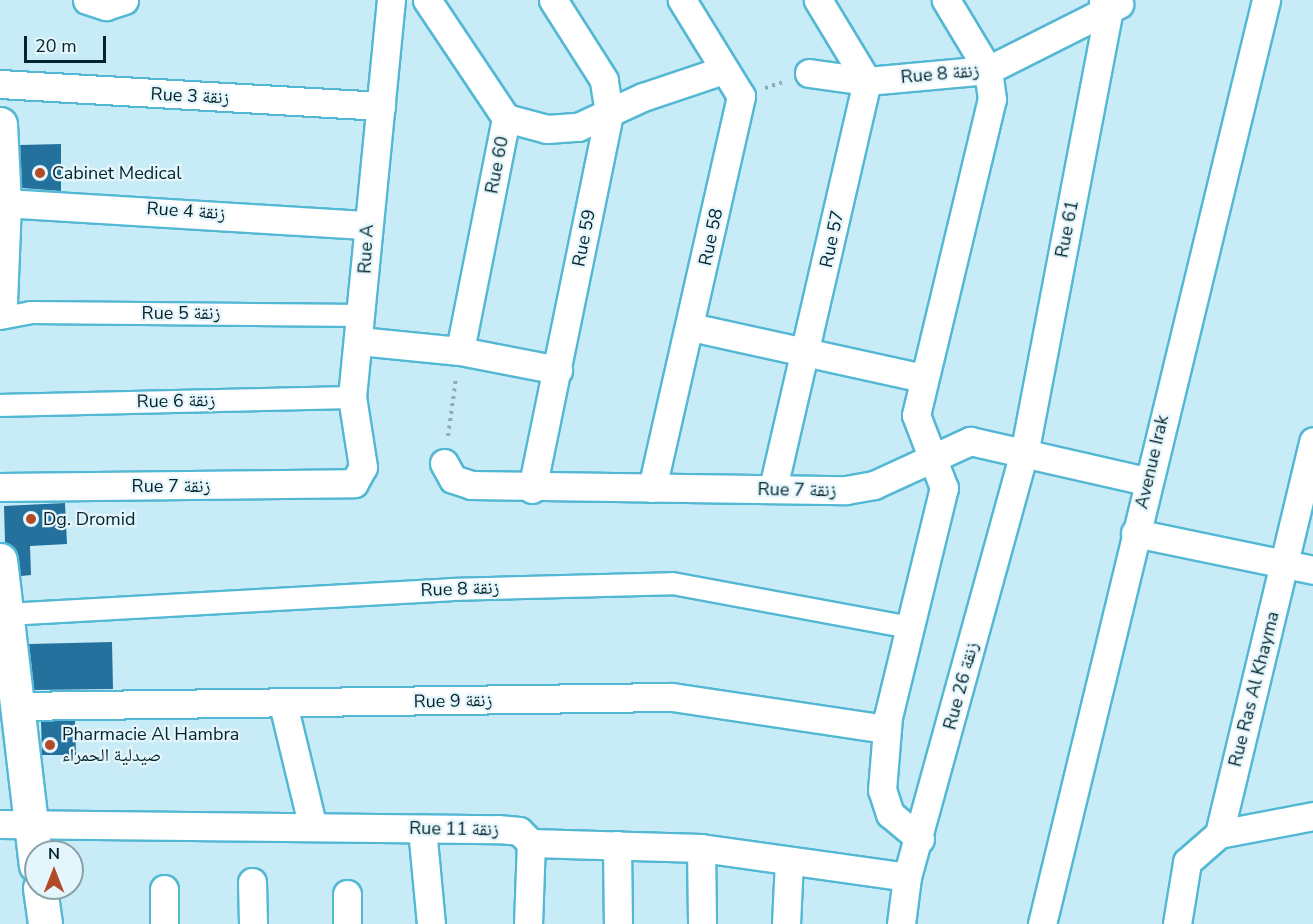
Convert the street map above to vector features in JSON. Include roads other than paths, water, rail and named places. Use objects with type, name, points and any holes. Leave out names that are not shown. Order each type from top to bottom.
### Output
[{"type":"street","points":[[87,0],[106,6],[124,0]]},
{"type":"street","name":"Rue A","points":[[341,486],[354,483],[363,467],[352,397],[363,315],[367,225],[391,0]]},
{"type":"street","name":"Rue 60","points":[[428,0],[506,118],[460,351]]},
{"type":"street","name":"Rue 59","points":[[532,489],[609,112],[604,80],[553,0]]},
{"type":"street","points":[[506,118],[547,129],[578,127],[609,112],[723,70],[682,0]]},
{"type":"street","points":[[818,0],[867,81]]},
{"type":"street","points":[[920,839],[885,804],[887,729],[909,627],[945,488],[916,415],[923,378],[992,99],[988,70],[946,0]]},
{"type":"street","name":"Avenue Irak","points":[[1042,924],[1146,481],[1266,0]]},
{"type":"street","name":"Rue 8 زنقة","points":[[809,73],[867,81],[988,70],[1113,3]]},
{"type":"street","name":"Rue 61","points":[[1025,449],[1113,3]]},
{"type":"street","name":"Rue 58","points":[[652,488],[691,327],[741,96],[723,70]]},
{"type":"street","name":"Rue 57","points":[[773,488],[807,351],[867,81]]},
{"type":"street","name":"Rue 3 زنقة","points":[[0,84],[381,106]]},
{"type":"street","points":[[0,124],[4,203],[0,302]]},
{"type":"street","name":"Rue 4 زنقة","points":[[4,203],[367,225]]},
{"type":"street","name":"Rue 5 زنقة","points":[[0,318],[30,312],[363,315]]},
{"type":"street","points":[[691,327],[923,378]]},
{"type":"street","points":[[359,341],[460,351],[558,370]]},
{"type":"street","name":"Rue 6 زنقة","points":[[0,405],[352,397]]},
{"type":"street","name":"Rue 7 زنقة","points":[[444,463],[448,474],[461,484],[532,489],[846,490],[874,485],[931,455],[970,441],[1025,449],[1146,481]]},
{"type":"street","name":"Rue Ras Al Khayma","points":[[1219,834],[1313,441]]},
{"type":"street","name":"Rue 26 زنقة","points":[[901,924],[907,878],[920,839],[1025,449]]},
{"type":"street","name":"Rue 7 زنقة","points":[[0,487],[341,486]]},
{"type":"street","points":[[1135,533],[1313,570]]},
{"type":"street","points":[[0,560],[16,706],[15,823],[24,841]]},
{"type":"street","name":"Rue 8 زنقة","points":[[6,614],[450,589],[672,583],[909,627]]},
{"type":"street","name":"Rue 9 زنقة","points":[[16,706],[672,697],[887,729]]},
{"type":"street","points":[[283,704],[312,824]]},
{"type":"street","points":[[1177,924],[1187,862],[1219,834],[1313,816]]},
{"type":"street","name":"Rue 11 زنقة","points":[[15,823],[225,829],[312,824],[519,831],[531,843],[702,848],[907,878]]},
{"type":"street","points":[[422,829],[431,924]]},
{"type":"street","points":[[528,924],[531,843]]},
{"type":"street","points":[[617,845],[618,924]]},
{"type":"street","points":[[702,848],[702,924]]},
{"type":"street","points":[[786,924],[789,861]]},
{"type":"street","points":[[252,882],[253,924]]},
{"type":"street","points":[[164,889],[164,924]]},
{"type":"street","points":[[347,894],[347,924]]},
{"type":"street","points":[[42,900],[45,924]]},
{"type":"place","name":"Cabinet Medical","points":[[40,173]]},
{"type":"place","name":"Dg. Dromid","points":[[31,519]]},
{"type":"place","name":"Pharmacie Al Hambra صيدلية الحمراء","points":[[50,745]]}]
